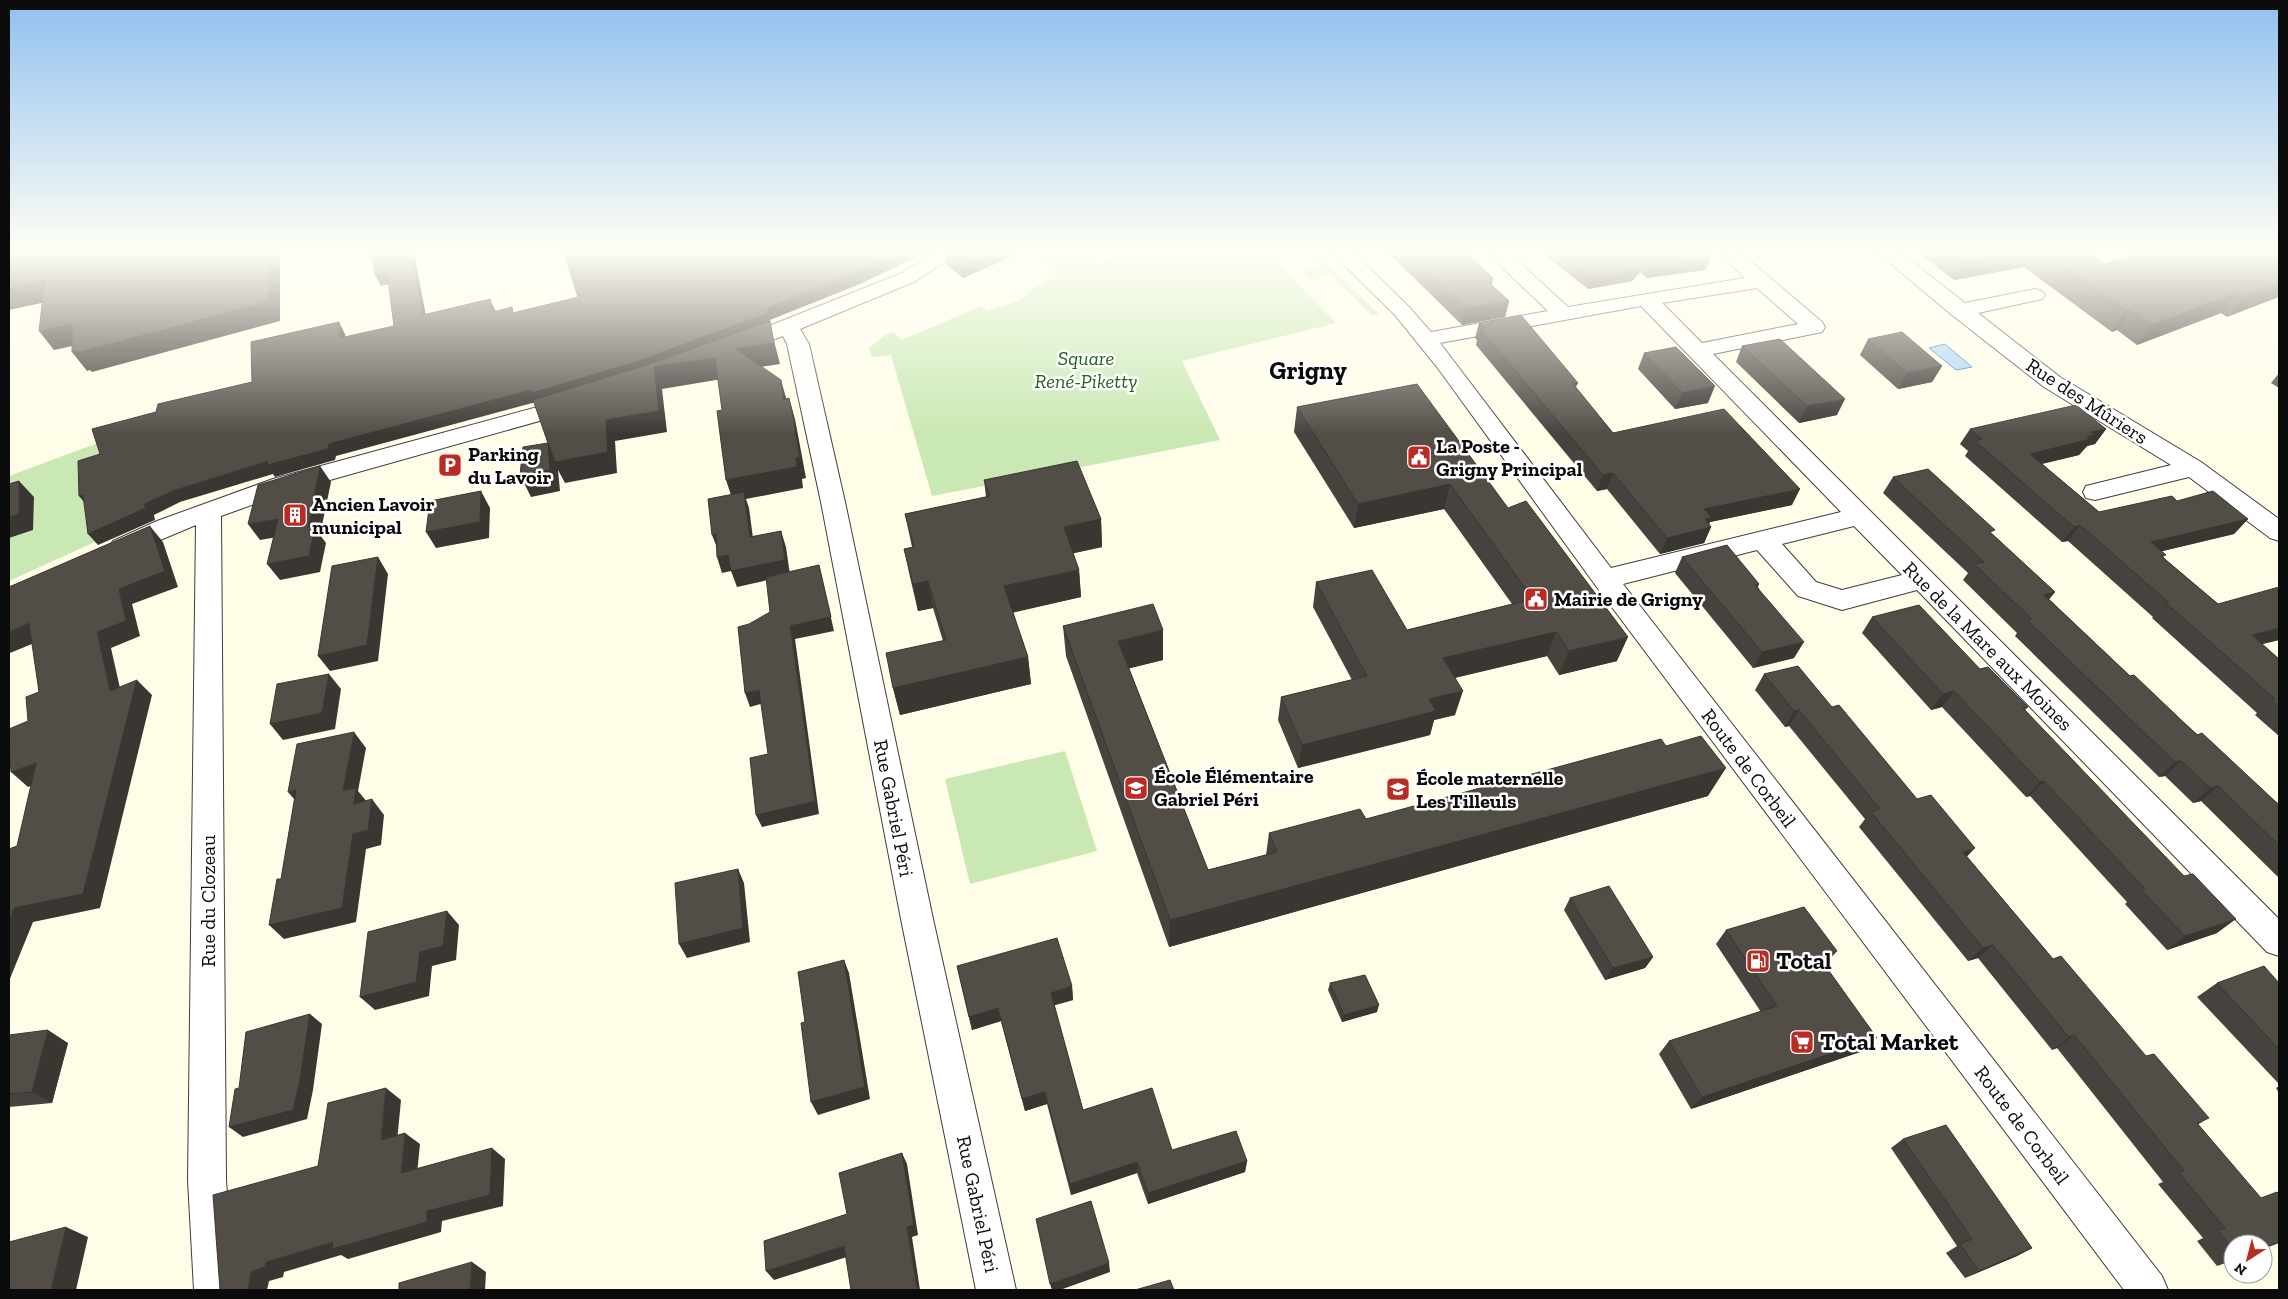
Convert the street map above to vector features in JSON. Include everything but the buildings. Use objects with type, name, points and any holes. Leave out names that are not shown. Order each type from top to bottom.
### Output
[{"type":"street","points":[[716,355],[823,314]]},
{"type":"street","name":"Route de Corbeil","points":[[1404,314],[1426,339],[1605,579],[2148,1290]]},
{"type":"street","points":[[1426,339],[1572,314]]},
{"type":"street","name":"Rue de la Mare aux Moines","points":[[1660,314],[1924,579],[2279,941]]},
{"type":"street","points":[[1697,351],[1814,327],[1799,314]]},
{"type":"street","name":"Rue des Mûriers","points":[[1962,314],[2052,382],[2193,468],[2279,532]]},
{"type":"street","name":"Rue Gabriel Péri","points":[[789,328],[798,344],[833,502],[915,910],[996,1290]]},
{"type":"street","points":[[105,555],[166,527],[290,483],[597,396]]},
{"type":"street","points":[[2095,492],[2193,468]]},
{"type":"street","name":"Rue du Clozeau","points":[[209,512],[207,1180],[214,1290]]},
{"type":"street","points":[[1605,579],[1860,516]]},
{"type":"street","points":[[1762,540],[1807,589],[1842,600],[1924,579]]},
{"type":"green space","name":"Square René-Piketty","points":[[963,314],[1327,314],[1336,323],[1182,361],[1220,440],[932,496],[891,355],[872,357],[869,348],[884,336],[893,332],[902,340]]},
{"type":"green space","points":[[119,435],[97,541],[9,581],[9,476]]},
{"type":"green space","points":[[1065,751],[1097,851],[970,884],[945,779]]},
{"type":"water","points":[[1945,344],[1972,367],[1956,370],[1929,348]]},
{"type":"place","name":"La Poste - Grigny Principal","points":[[1419,457]]},
{"type":"place","name":"Parking du Lavoir","points":[[450,465]]},
{"type":"place","name":"Ancien Lavoir municipal","points":[[295,515]]},
{"type":"place","name":"Mairie de Grigny","points":[[1536,599]]},
{"type":"place","name":"École Élémentaire Gabriel Péri","points":[[1136,788]]},
{"type":"place","name":"École maternelle Les Tilleuls","points":[[1398,789]]},
{"type":"place","name":"Total","points":[[1758,961]]},
{"type":"place","name":"Total Market","points":[[1802,1042]]},
{"type":"district","name":"Grigny","points":[[1308,370]]}]
